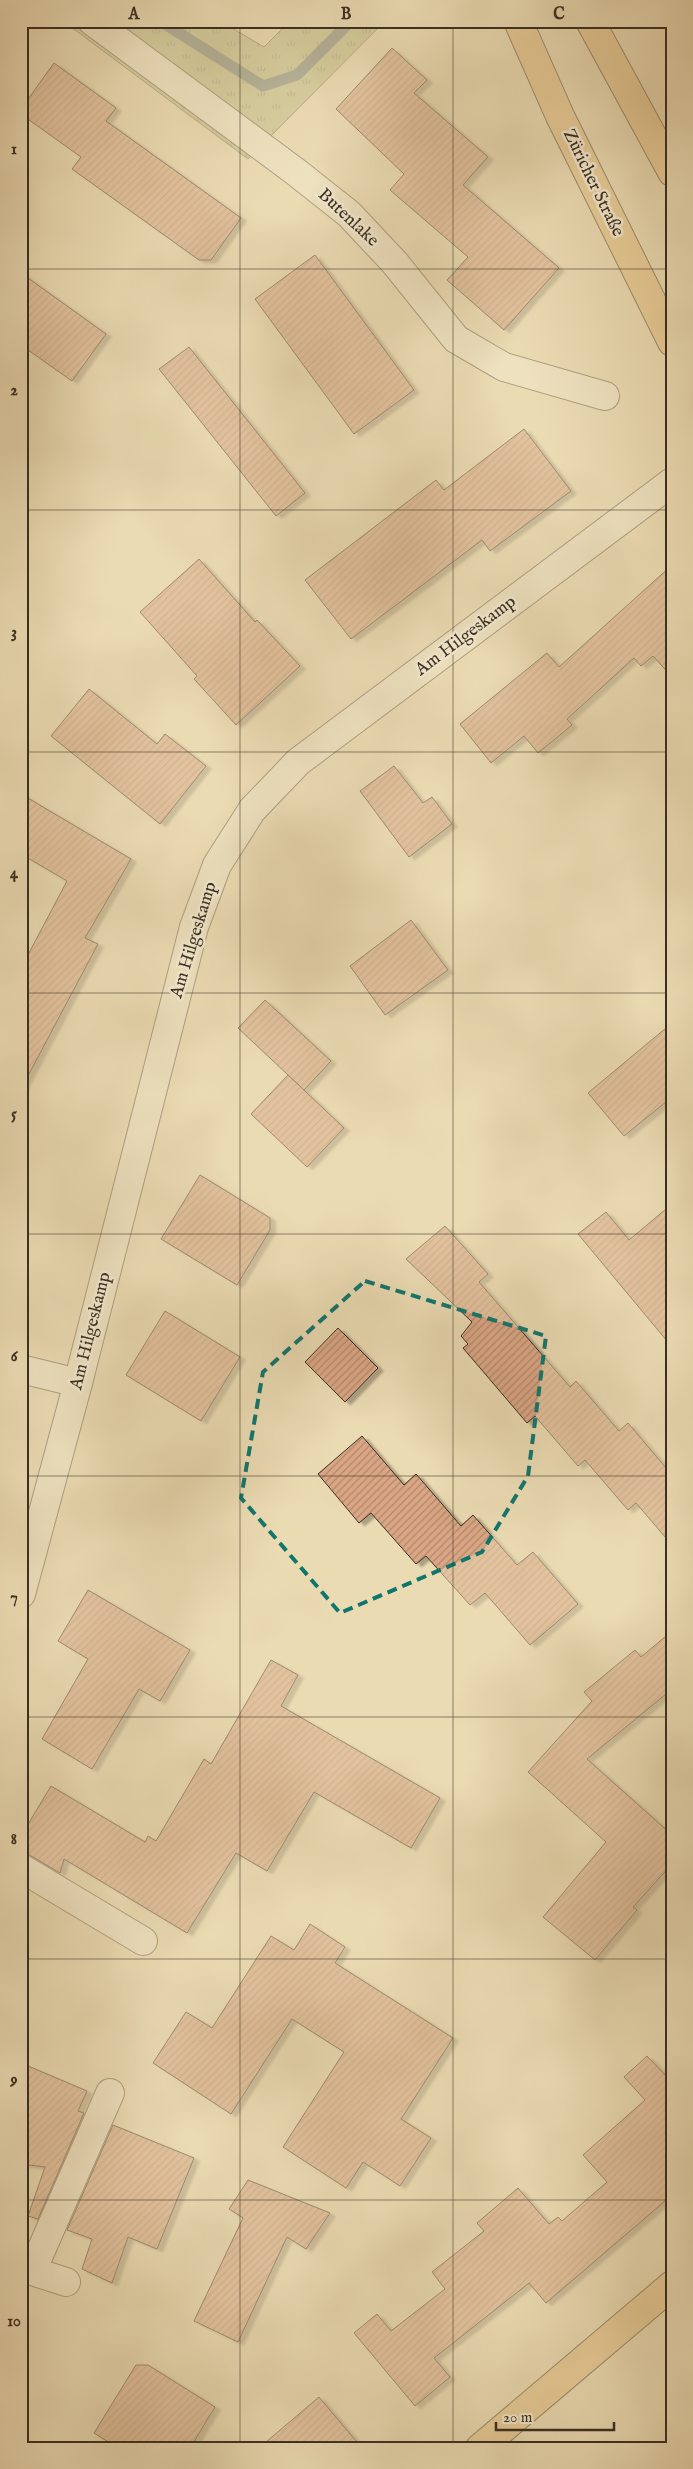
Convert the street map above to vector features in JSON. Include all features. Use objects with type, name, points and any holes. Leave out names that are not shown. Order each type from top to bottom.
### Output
[{"type":"main road","name":"Züricher Straße","points":[[518,21],[560,116],[672,342]]},
{"type":"main road","points":[[590,21],[672,172]]},
{"type":"main road","points":[[480,2448],[672,2285]]},
{"type":"street","name":"Butenlake","points":[[92,21],[296,172],[348,214],[395,263],[456,339],[504,367],[605,396]]},
{"type":"street","name":"Am Hilgeskamp","points":[[21,1594],[78,1383],[194,927],[217,865],[252,810],[298,762],[672,482]]},
{"type":"street","points":[[21,1369],[78,1383]]},
{"type":"street","points":[[21,1868],[143,1941]]},
{"type":"street","points":[[66,2282],[27,2270],[110,2093]]},
{"type":"highlighted area","points":[[365,1281],[546,1336],[528,1476],[482,1552],[340,1613],[241,1498],[263,1372]]},
{"type":"green space","points":[[63,21],[220,21],[264,47],[290,21],[385,21],[248,159]]},
{"type":"building","points":[[392,48],[427,80],[414,93],[488,157],[463,185],[559,268],[504,330],[447,280],[468,257],[390,190],[404,174],[336,109]]},
{"type":"building","points":[[54,63],[116,108],[106,121],[241,218],[211,260],[199,260],[72,169],[81,157],[21,114],[21,109]]},
{"type":"building","points":[[315,255],[414,390],[354,434],[255,299]]},
{"type":"building","points":[[21,273],[106,334],[72,381],[21,345]]},
{"type":"building","points":[[189,347],[305,493],[276,516],[159,369]]},
{"type":"building","points":[[524,429],[571,491],[490,551],[482,540],[351,639],[305,580],[436,480],[444,490]]},
{"type":"building","points":[[199,559],[255,622],[257,620],[300,666],[236,725],[194,679],[197,676],[140,612]]},
{"type":"building","points":[[672,565],[672,677],[653,656],[641,666],[634,658],[567,719],[572,725],[538,753],[524,736],[491,763],[460,724],[547,653],[559,667]]},
{"type":"building","points":[[89,689],[157,744],[165,734],[206,766],[160,824],[51,736]]},
{"type":"building","points":[[394,766],[423,803],[432,797],[452,824],[409,857],[360,791]]},
{"type":"building","points":[[21,794],[131,859],[85,938],[98,944],[21,1089],[21,968],[67,881],[21,854]]},
{"type":"building","points":[[411,920],[448,970],[385,1015],[350,966]]},
{"type":"building","points":[[265,1000],[331,1061],[304,1090],[238,1028]]},
{"type":"building","points":[[672,1023],[672,1097],[624,1136],[588,1093]]},
{"type":"building","points":[[288,1075],[344,1128],[307,1167],[251,1114]]},
{"type":"building","points":[[200,1175],[270,1218],[270,1230],[237,1285],[161,1239]]},
{"type":"building","points":[[672,1204],[672,1347],[578,1234],[606,1212],[629,1240]]},
{"type":"building","points":[[445,1226],[488,1274],[479,1282],[570,1387],[576,1381],[619,1431],[628,1423],[672,1475],[672,1545],[636,1503],[628,1510],[585,1460],[578,1466],[535,1416],[527,1423],[463,1348],[468,1344],[461,1336],[472,1322],[406,1259]]},
{"type":"building","points":[[165,1311],[240,1357],[201,1421],[126,1375]]},
{"type":"building","points":[[338,1328],[378,1368],[345,1402],[305,1362]]},
{"type":"building","points":[[362,1436],[404,1485],[416,1474],[461,1526],[473,1515],[517,1565],[533,1552],[578,1604],[530,1645],[485,1593],[470,1605],[426,1556],[416,1564],[371,1513],[359,1523],[318,1474]]},
{"type":"building","points":[[88,1590],[190,1650],[160,1701],[139,1689],[92,1769],[42,1739],[88,1659],[58,1641]]},
{"type":"building","points":[[672,1631],[672,1689],[587,1759],[672,1835],[672,1864],[633,1907],[637,1910],[595,1960],[543,1917],[606,1842],[528,1772],[592,1701],[584,1692],[635,1650],[641,1657]]},
{"type":"building","points":[[271,1660],[298,1675],[281,1706],[440,1798],[411,1848],[314,1792],[267,1871],[236,1853],[187,1933],[64,1859],[60,1873],[21,1850],[21,1836],[51,1786],[145,1842],[148,1836],[156,1841],[204,1759],[211,1764]]},
{"type":"building","points":[[310,1924],[345,1947],[335,1963],[453,2038],[401,2119],[431,2138],[400,2186],[363,2162],[346,2188],[283,2147],[344,2052],[292,2019],[231,2114],[153,2063],[186,2012],[212,2028],[271,1936],[294,1950]]},
{"type":"building","points":[[647,2056],[669,2079],[672,2076],[672,2195],[546,2303],[529,2283],[434,2358],[450,2377],[415,2406],[354,2333],[377,2314],[391,2331],[445,2289],[432,2272],[484,2231],[477,2223],[518,2188],[549,2224],[558,2217],[562,2221],[607,2182],[583,2155],[645,2100],[624,2077]]},
{"type":"building","points":[[21,2063],[87,2091],[78,2111],[84,2113],[38,2219],[28,2216],[45,2167],[21,2164]]},
{"type":"building","points":[[113,2125],[194,2158],[157,2249],[128,2237],[112,2283],[82,2269],[92,2239],[67,2230]]},
{"type":"building","points":[[248,2180],[330,2213],[306,2249],[287,2237],[238,2342],[194,2321],[243,2218],[229,2209]]},
{"type":"building","points":[[136,2365],[148,2365],[215,2407],[190,2448],[118,2448],[94,2433]]},
{"type":"building","points":[[319,2397],[362,2448],[259,2448]]},
{"type":"waterway","points":[[160,21],[263,86],[297,75],[351,21]]}]
